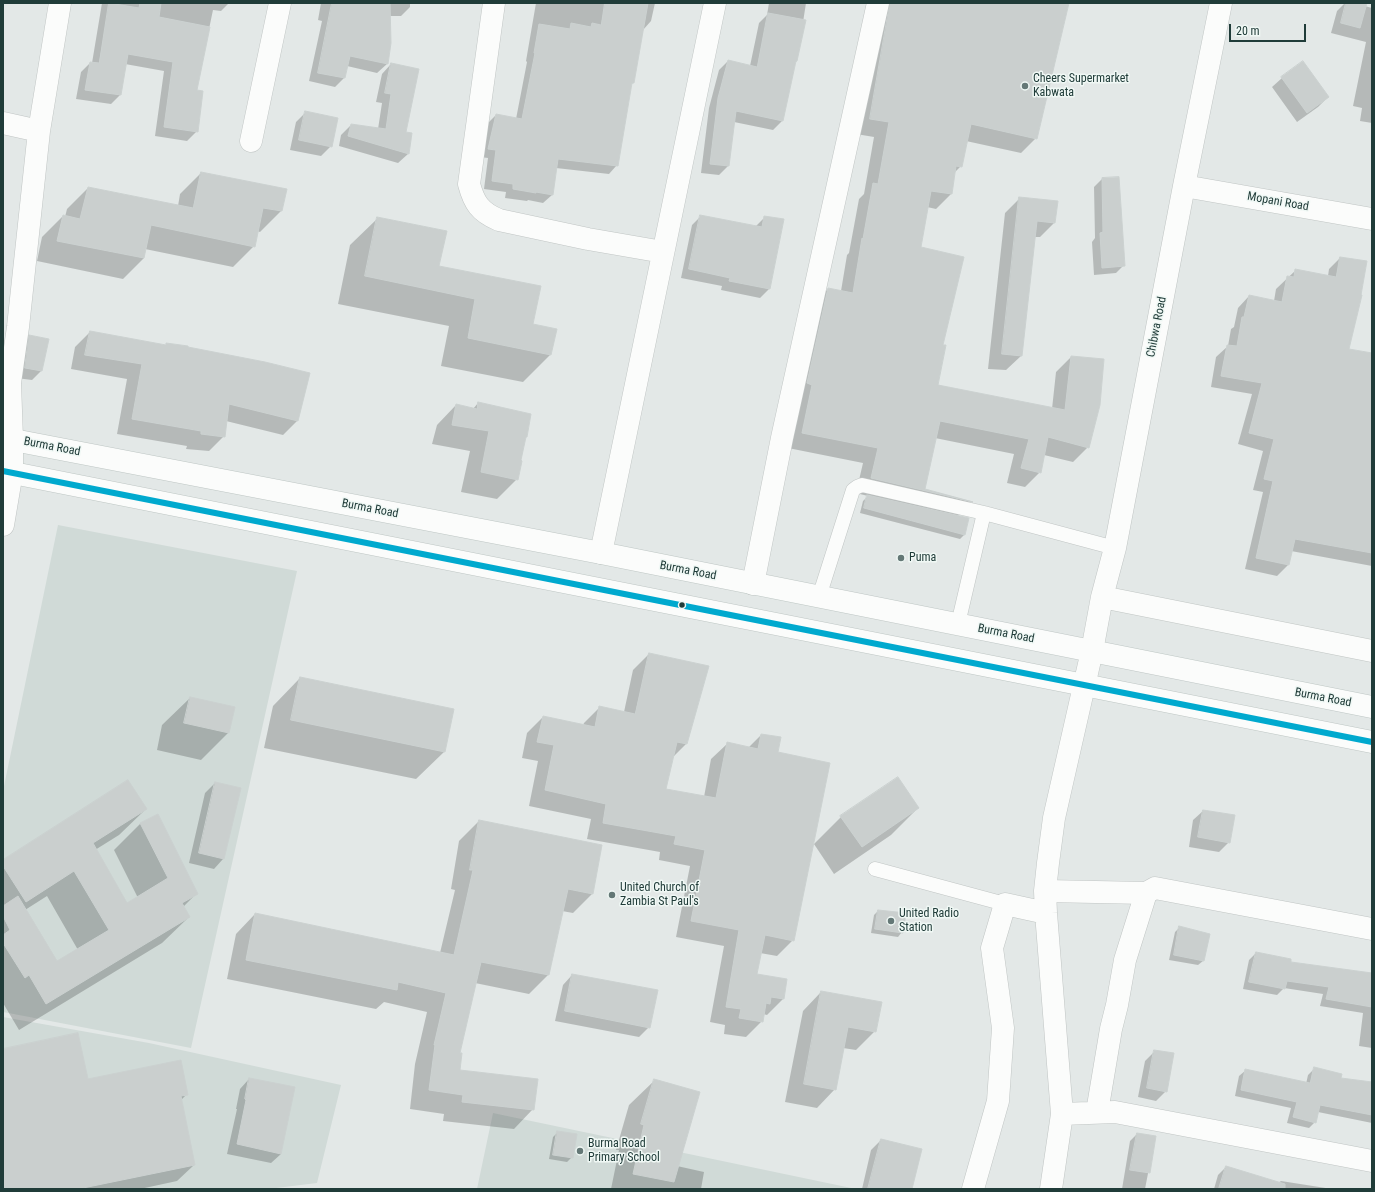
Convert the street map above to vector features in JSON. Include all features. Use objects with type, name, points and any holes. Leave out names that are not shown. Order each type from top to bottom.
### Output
[{"type":"street","points":[[3,525],[7,472],[10,383],[18,327],[39,131],[60,3]]},
{"type":"street","points":[[251,142],[280,3]]},
{"type":"street","points":[[494,3],[468,184],[472,198],[488,216],[499,220],[588,239],[663,252]]},
{"type":"street","points":[[601,553],[715,3]]},
{"type":"street","points":[[753,584],[784,431],[878,3]]},
{"type":"street","name":"Chibwa Road","points":[[1052,1189],[1062,1114],[1045,891],[1054,818],[1092,651],[1102,597],[1116,548],[1184,186],[1221,3]]},
{"type":"street","points":[[3,122],[39,131]]},
{"type":"street","name":"Mopani Road","points":[[1184,186],[1372,219]]},
{"type":"street","name":"Burma Road","points":[[8,439],[601,553],[1372,707]]},
{"type":"street","points":[[7,472],[1372,742]]},
{"type":"street","points":[[1102,597],[1372,651]]},
{"type":"street","points":[[1045,891],[1146,893],[1155,888],[1372,928]]},
{"type":"street","points":[[1097,1112],[1111,1029],[1125,960],[1146,893]]},
{"type":"street","points":[[973,1189],[998,1102],[1003,1028],[992,948],[1005,904],[1046,913]]},
{"type":"street","points":[[1062,1114],[1114,1112],[1372,1161]]},
{"type":"lane","points":[[819,597],[853,490],[862,485],[984,513],[1116,548]]},
{"type":"lane","points":[[958,624],[984,513]]},
{"type":"lane","points":[[875,869],[1005,904]]},
{"type":"shaded area","points":[[58,525],[297,571],[191,1048],[3,1012],[3,791]]},
{"type":"shaded area","points":[[3,1017],[149,1043],[341,1085],[317,1183],[268,1189],[3,1189]]},
{"type":"shaded area","name":"Burma Road Primary School","points":[[493,1113],[856,1189],[477,1189]]},
{"type":"building","points":[[109,3],[139,8],[140,3],[161,3],[159,17],[210,27],[197,90],[203,91],[198,132],[164,127],[173,62],[128,54],[121,95],[85,90],[90,62],[99,63]]},
{"type":"building","points":[[332,3],[390,3],[391,43],[388,64],[350,56],[345,78],[318,73]]},
{"type":"building","points":[[605,3],[648,3],[634,83],[632,83],[618,166],[558,159],[553,195],[513,189],[513,184],[492,181],[496,150],[488,149],[496,114],[522,119],[539,24],[570,29],[571,23],[591,27],[592,23],[601,25]]},
{"type":"building","points":[[890,3],[1069,3],[1037,139],[971,124],[962,167],[956,166],[952,194],[931,191],[921,247],[964,257],[943,345],[946,345],[938,385],[1065,410],[1071,356],[1104,359],[1100,405],[1089,448],[1048,437],[1041,473],[1021,468],[1029,439],[940,421],[925,489],[973,502],[871,478],[878,448],[802,433],[812,385],[807,383],[828,288],[853,293],[873,183],[878,184],[889,122],[870,119]]},
{"type":"building","points":[[1346,3],[1367,3],[1360,28],[1341,23]]},
{"type":"building","points":[[768,13],[806,20],[783,121],[736,111],[729,166],[710,164],[718,98],[728,60],[757,67]]},
{"type":"building","points":[[1303,61],[1329,97],[1307,113],[1281,77]]},
{"type":"building","points":[[391,63],[419,69],[406,132],[412,133],[409,154],[348,136],[351,124],[386,129],[391,94],[385,93]]},
{"type":"building","points":[[305,111],[338,118],[332,147],[299,140]]},
{"type":"building","points":[[201,172],[287,189],[282,211],[263,208],[255,247],[151,225],[144,258],[57,241],[63,215],[80,219],[88,187],[193,208]]},
{"type":"building","points":[[1119,177],[1125,266],[1102,268],[1100,233],[1103,232],[1102,178]]},
{"type":"building","points":[[1019,197],[1058,201],[1055,223],[1037,221],[1022,356],[1002,354]]},
{"type":"building","points":[[700,215],[762,227],[764,216],[784,219],[770,289],[729,281],[730,278],[689,269]]},
{"type":"building","points":[[377,217],[447,231],[439,266],[541,286],[533,324],[557,329],[551,355],[468,338],[475,299],[365,276]]},
{"type":"building","points":[[1340,257],[1367,261],[1362,295],[1349,349],[1372,353],[1372,553],[1295,539],[1289,565],[1256,558],[1273,481],[1264,479],[1274,439],[1249,433],[1262,383],[1221,376],[1227,345],[1237,346],[1242,317],[1244,317],[1249,295],[1282,302],[1287,276],[1294,277],[1295,269],[1336,277]]},
{"type":"building","points":[[90,331],[166,345],[166,343],[188,346],[310,373],[298,421],[229,404],[225,437],[201,434],[201,431],[132,419],[142,364],[85,355]]},
{"type":"building","points":[[29,335],[49,339],[42,371],[25,368]]},
{"type":"building","points":[[478,402],[531,414],[518,480],[481,472],[489,431],[452,425],[456,404],[477,409]]},
{"type":"building","points":[[867,495],[969,518],[965,535],[864,508]]},
{"type":"building","points":[[649,653],[709,666],[687,744],[677,742],[666,789],[716,798],[727,742],[758,749],[761,734],[781,737],[778,752],[830,763],[794,941],[765,935],[757,974],[787,979],[784,999],[771,997],[770,1004],[766,1003],[763,1022],[739,1018],[741,1009],[726,1007],[739,930],[691,921],[705,850],[674,844],[676,836],[603,823],[606,804],[545,790],[554,745],[537,742],[543,716],[595,727],[599,706],[635,714]]},
{"type":"building","points":[[300,677],[454,709],[445,752],[291,720]]},
{"type":"building","points":[[190,697],[235,707],[229,733],[184,723]]},
{"type":"building","points":[[898,777],[919,808],[862,847],[840,816]]},
{"type":"building","points":[[128,780],[147,809],[93,843],[127,903],[168,878],[140,823],[158,814],[198,894],[182,903],[190,917],[46,1004],[29,975],[25,978],[3,943],[3,935],[10,930],[3,916],[3,906],[18,896],[57,961],[109,930],[74,871],[26,902],[3,866],[3,860]]},
{"type":"building","points":[[215,782],[241,788],[224,859],[199,853]]},
{"type":"building","points":[[1203,810],[1235,815],[1230,843],[1198,837]]},
{"type":"building","points":[[479,820],[602,845],[593,894],[568,889],[549,975],[481,962],[460,1053],[462,1053],[460,1070],[538,1079],[534,1110],[462,1102],[463,1095],[429,1090],[434,1045],[446,993],[398,982],[397,990],[246,960],[255,913],[454,955],[473,870],[470,870]]},
{"type":"building","name":"United Radio Station","points":[[878,910],[906,913],[903,933],[875,929]]},
{"type":"building","points":[[1179,926],[1210,934],[1204,961],[1174,955]]},
{"type":"building","points":[[1256,952],[1291,959],[1291,962],[1372,973],[1372,1007],[1326,999],[1329,987],[1287,981],[1285,989],[1249,982]]},
{"type":"building","points":[[572,974],[658,990],[650,1028],[565,1011]]},
{"type":"building","points":[[821,991],[882,1002],[876,1032],[848,1027],[836,1090],[804,1084]]},
{"type":"building","points":[[78,1033],[88,1079],[181,1060],[188,1095],[181,1096],[195,1165],[78,1189],[3,1189],[3,1049]]},
{"type":"building","points":[[1154,1050],[1174,1053],[1167,1092],[1147,1088]]},
{"type":"building","points":[[1314,1067],[1342,1074],[1341,1078],[1372,1082],[1372,1115],[1320,1105],[1316,1123],[1293,1117],[1297,1102],[1241,1090],[1245,1069],[1310,1083]]},
{"type":"building","points":[[249,1078],[295,1087],[281,1154],[237,1144]]},
{"type":"building","points":[[654,1079],[700,1092],[674,1182],[633,1174],[644,1125],[641,1124]]},
{"type":"building","points":[[557,1131],[577,1134],[573,1158],[553,1155]]},
{"type":"building","points":[[1137,1133],[1156,1136],[1150,1173],[1130,1170]]},
{"type":"building","points":[[881,1139],[922,1149],[912,1189],[868,1189]]},
{"type":"building","points":[[1226,1166],[1285,1184],[1285,1189],[1219,1189]]},
{"type":"transit line","points":[[3,471],[1372,742]]},
{"type":"place","name":"Cheers Supermarket Kabwata","points":[[1025,86]]},
{"type":"place","name":"Puma","points":[[901,558]]},
{"type":"place","name":"United Church of Zambia St Paul's","points":[[612,895]]},
{"type":"place","name":"United Radio Station","points":[[891,921]]},
{"type":"place","name":"Burma Road Primary School","points":[[580,1151]]}]
